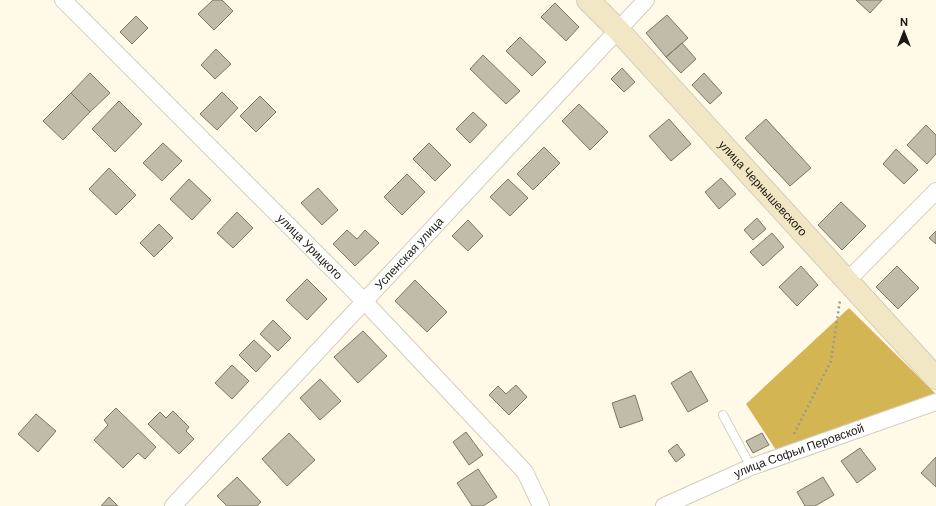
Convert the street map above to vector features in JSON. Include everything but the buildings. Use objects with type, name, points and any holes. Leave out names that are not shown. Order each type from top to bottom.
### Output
[{"type":"street","name":"улица Урицкого","points":[[63,0],[364,301],[525,472],[541,506]]},
{"type":"street","name":"улица Чернышевского","points":[[588,0],[618,30],[936,378]]},
{"type":"street","name":"Успенская улица","points":[[173,506],[646,0]]},
{"type":"street","points":[[847,282],[936,191]]},
{"type":"street","name":"улица Софьи Перовской","points":[[664,506],[752,467],[936,402]]},
{"type":"lane","points":[[723,415],[752,467]]},
{"type":"path","points":[[783,456],[831,361],[839,303],[847,282]]},
{"type":"shaded area","points":[[849,308],[935,393],[776,450],[746,404]]}]
